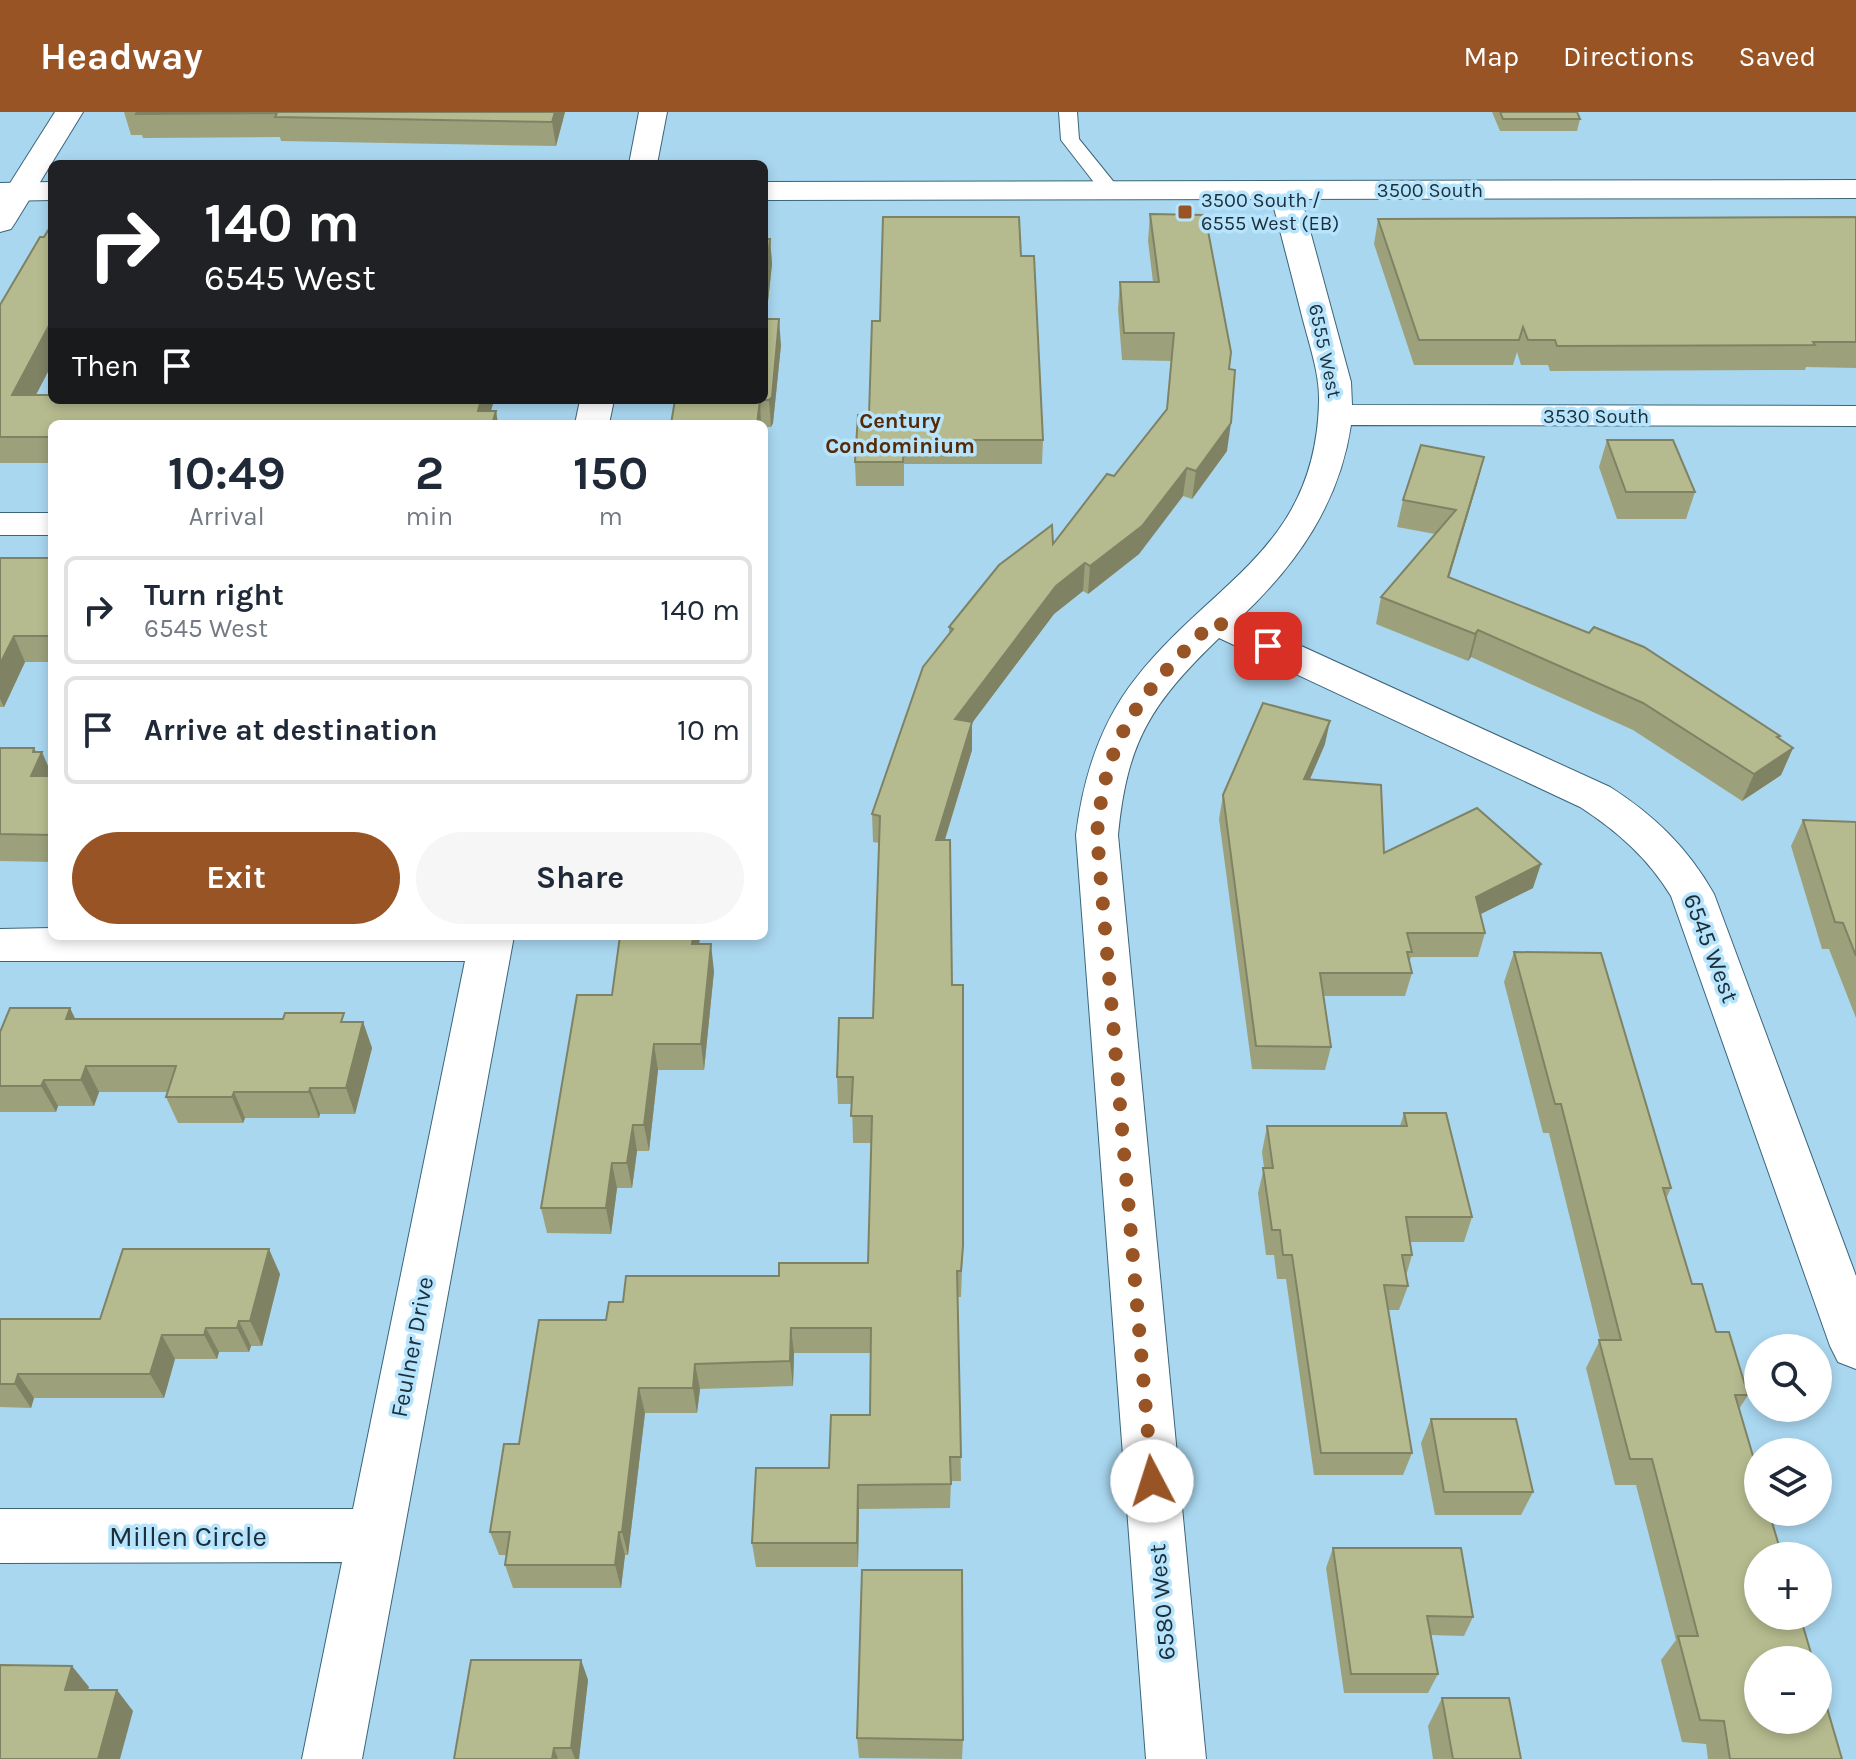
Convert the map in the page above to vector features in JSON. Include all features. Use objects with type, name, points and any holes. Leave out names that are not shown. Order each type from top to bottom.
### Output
[{"type":"street","points":[[0,223],[10,192],[69,112]]},
{"type":"street","points":[[644,160],[653,112]]},
{"type":"street","name":"3500 South","points":[[768,191],[1856,189]]},
{"type":"street","name":"6555 West","points":[[1214,621],[1292,539],[1320,480],[1337,415],[1332,369],[1284,190]]},
{"type":"street","points":[[10,192],[48,191]]},
{"type":"street","name":"3530 South","points":[[1337,415],[1856,416]]},
{"type":"street","points":[[0,524],[48,524]]},
{"type":"street","name":"6545 West","points":[[1214,621],[1595,797],[1627,817],[1654,840],[1676,866],[1692,894],[1856,1346]]},
{"type":"street","name":"6580 West","points":[[1176,1759],[1097,835],[1106,778],[1128,722],[1143,696],[1163,672],[1214,621]]},
{"type":"street","points":[[0,945],[492,940]]},
{"type":"street","name":"Feulner Drive","points":[[332,1759],[492,940]]},
{"type":"street","name":"Millen Circle","points":[[0,1536],[376,1535]]},
{"type":"lane","points":[[1068,112],[1070,140],[1110,190]]},
{"type":"building","points":[[137,112],[555,112],[552,122]]},
{"type":"building","points":[[1500,112],[1577,112],[1580,119],[1503,119]]},
{"type":"building","points":[[1150,214],[1205,215],[1231,352],[1229,369],[1235,370],[1231,423],[1196,471],[1187,468],[1142,526],[1090,566],[1085,563],[1056,586],[955,719],[972,722],[936,840],[950,840],[952,985],[963,985],[963,1246],[961,1271],[957,1271],[961,1457],[950,1457],[951,1484],[858,1485],[857,1543],[752,1543],[756,1468],[829,1468],[831,1415],[870,1415],[871,1328],[791,1328],[790,1361],[695,1364],[693,1388],[639,1388],[622,1532],[619,1532],[615,1565],[505,1565],[510,1532],[490,1532],[504,1444],[519,1444],[539,1320],[606,1320],[609,1302],[623,1302],[626,1276],[779,1276],[779,1263],[868,1263],[872,1116],[851,1116],[853,1077],[837,1077],[839,1018],[873,1018],[880,816],[872,814],[923,667],[953,629],[949,627],[999,565],[1052,525],[1053,544],[1107,474],[1114,476],[1167,409],[1174,333],[1124,333],[1120,282],[1159,282]]},
{"type":"building","points":[[883,217],[1019,217],[1021,256],[1034,256],[1043,440],[904,440],[903,462],[855,462],[858,415],[869,415],[872,321],[880,321]]},
{"type":"building","points":[[1856,217],[1856,342],[1813,342],[1815,345],[1557,346],[1555,340],[1528,340],[1523,327],[1519,340],[1419,340],[1378,219]]},
{"type":"building","points":[[48,230],[48,328],[12,395],[48,395],[48,404],[480,404],[478,411],[496,411],[493,420],[48,420],[48,437],[0,437],[0,305],[40,237],[44,237]]},
{"type":"building","points":[[768,319],[779,319],[772,397],[769,400]]},
{"type":"building","points":[[674,404],[760,404],[758,420],[672,420]]},
{"type":"building","points":[[1607,440],[1673,440],[1695,492],[1626,492]]},
{"type":"building","points":[[1421,445],[1484,457],[1448,577],[1589,633],[1594,627],[1644,647],[1780,736],[1777,737],[1793,748],[1754,774],[1643,703],[1478,630],[1475,634],[1381,597],[1456,510],[1403,500]]},
{"type":"building","points":[[0,558],[48,558],[48,636],[14,636],[0,664]]},
{"type":"building","points":[[1263,703],[1330,721],[1304,779],[1381,785],[1384,853],[1477,808],[1541,864],[1476,897],[1485,933],[1407,933],[1412,952],[1407,952],[1412,973],[1320,973],[1331,1047],[1256,1046],[1223,795]]},
{"type":"building","points":[[0,748],[34,748],[33,752],[42,752],[31,776],[48,776],[48,835],[0,834]]},
{"type":"building","points":[[1803,820],[1856,822],[1856,956],[1843,923],[1835,922]]},
{"type":"building","points":[[619,940],[692,940],[692,944],[711,944],[701,1044],[654,1044],[644,1125],[633,1125],[627,1163],[612,1163],[606,1208],[541,1208],[577,995],[612,995]]},
{"type":"building","points":[[1514,952],[1601,953],[1671,1188],[1663,1188],[1692,1284],[1702,1284],[1716,1332],[1729,1332],[1744,1382],[1744,1395],[1735,1395],[1748,1438],[1744,1438],[1744,1526],[1773,1526],[1778,1542],[1744,1542],[1744,1630],[1804,1630],[1809,1646],[1744,1646],[1744,1734],[1832,1734],[1832,1725],[1842,1759],[1730,1759],[1724,1721],[1700,1720],[1678,1636],[1698,1636],[1652,1459],[1630,1459],[1599,1340],[1621,1340],[1561,1104],[1555,1104]]},
{"type":"building","points":[[10,1008],[70,1008],[66,1019],[283,1019],[285,1013],[344,1013],[341,1022],[363,1022],[346,1088],[310,1088],[309,1092],[234,1092],[232,1097],[166,1097],[176,1066],[86,1066],[81,1080],[44,1080],[41,1086],[0,1086],[0,1032]]},
{"type":"building","points":[[1404,1113],[1446,1113],[1472,1217],[1406,1217],[1412,1255],[1402,1255],[1408,1286],[1384,1285],[1412,1453],[1321,1453],[1292,1255],[1283,1255],[1280,1230],[1272,1230],[1263,1168],[1273,1168],[1267,1126],[1407,1126]]},
{"type":"building","points":[[123,1249],[269,1249],[250,1321],[239,1321],[237,1328],[206,1328],[204,1335],[162,1335],[150,1374],[18,1374],[15,1384],[0,1384],[0,1319],[100,1319]]},
{"type":"building","points":[[1431,1419],[1516,1419],[1533,1492],[1444,1492]]},
{"type":"building","points":[[1333,1548],[1461,1548],[1473,1617],[1427,1616],[1438,1674],[1351,1674]]},
{"type":"building","points":[[862,1570],[962,1570],[963,1740],[857,1738]]},
{"type":"building","points":[[471,1660],[581,1660],[571,1748],[554,1748],[552,1759],[454,1759]]},
{"type":"building","points":[[0,1665],[72,1666],[65,1690],[117,1690],[98,1759],[0,1759]]},
{"type":"building","points":[[1442,1698],[1509,1698],[1521,1759],[1453,1759]]},
{"type":"place","name":"3500 South / 6555 West (EB)","points":[[1185,212]]},
{"type":"district","name":"Century Condominium","points":[[900,434]]},
{"type":"route","points":[[1152,1481],[1097,835],[1099,807],[1115,749],[1143,696],[1214,621],[1268,646]]}]
